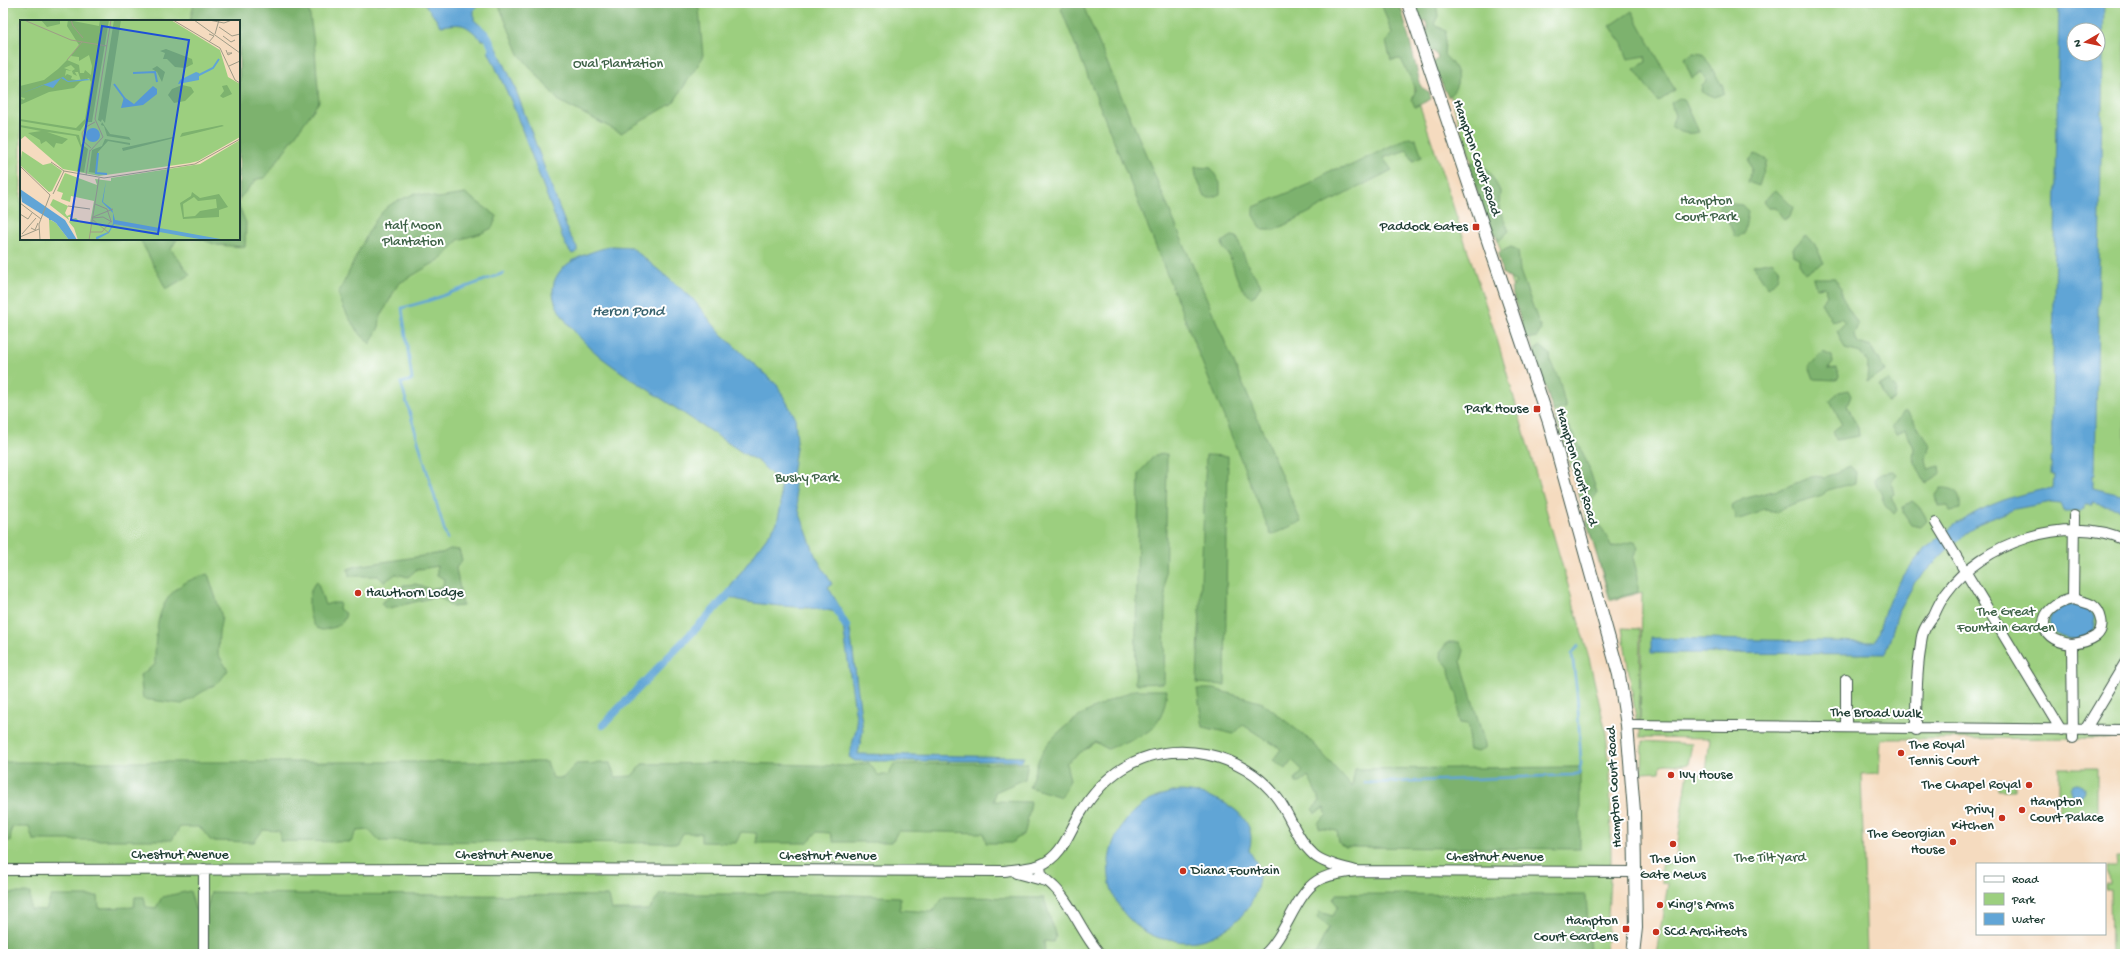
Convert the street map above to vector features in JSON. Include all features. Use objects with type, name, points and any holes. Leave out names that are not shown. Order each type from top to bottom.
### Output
[{"type":"main road","name":"Hampton Court Road","points":[[1408,3],[1549,422],[1619,675],[1627,725],[1634,811],[1636,928],[1633,954]]},
{"type":"street","points":[[2073,599],[2074,516]]},
{"type":"street","points":[[1938,527],[2061,730]]},
{"type":"street","points":[[1916,730],[1916,680],[1923,633],[1946,593],[1966,572],[1993,553],[2018,540],[2042,534],[2074,529],[2116,536],[2125,540]]},
{"type":"street","points":[[2073,599],[2091,605],[2097,610],[2102,621],[2100,632],[2096,636],[2072,644],[2064,643],[2051,636],[2044,624],[2045,615],[2049,609],[2055,604],[2073,599]]},
{"type":"street","points":[[2072,644],[2073,734]]},
{"type":"street","points":[[2086,730],[2125,663]]},
{"type":"street","points":[[1846,679],[1846,727]]},
{"type":"street","name":"The Broad Walk","points":[[1627,725],[1846,727],[1916,730],[2061,730],[2073,734],[2086,730],[2125,730]]},
{"type":"street","name":"Chestnut Avenue","points":[[1004,871],[1041,865],[1054,856],[1063,847],[1088,802],[1115,773],[1126,766],[1150,756],[1182,752],[1208,754],[1250,772],[1278,799],[1304,844],[1314,855],[1325,861],[1356,871]]},
{"type":"street","points":[[1324,878],[1326,871],[1325,861]]},
{"type":"street","name":"Chestnut Avenue","points":[[1041,865],[1041,873],[1046,881],[1063,897],[1081,929],[1100,954]]},
{"type":"street","points":[[204,869],[204,954]]},
{"type":"street","name":"Chestnut Avenue","points":[[3,870],[204,869],[1004,871],[1027,874],[1046,881]]},
{"type":"street","name":"Chestnut Avenue","points":[[1265,954],[1278,939],[1309,888],[1317,881],[1324,878],[1356,871],[1635,872]]},
{"type":"green space","name":"Bushy Park","points":[[3,3],[1386,3],[1497,339],[1589,658],[1606,733],[1610,770],[1611,859],[1606,954],[3,954]]},
{"type":"green space","points":[[194,3],[308,3],[315,50],[319,102],[265,178],[257,179],[240,198],[240,20],[190,20]]},
{"type":"green space","name":"Oval Plantation","points":[[498,3],[696,3],[699,8],[703,57],[673,103],[621,133],[559,101],[519,54]]},
{"type":"green space","points":[[1067,3],[1082,3],[1301,522],[1271,535],[1061,9]]},
{"type":"green space","points":[[1381,3],[1399,3],[1421,87],[1429,92],[1431,99],[1415,107],[1412,100],[1416,89],[1401,59],[1391,60],[1386,42],[1392,33]]},
{"type":"green space","points":[[1410,3],[1436,3],[1438,16],[1434,24],[1446,31],[1444,55],[1453,65],[1457,76],[1456,87],[1448,97],[1432,64],[1438,58],[1435,52],[1428,52],[1422,36],[1428,30],[1426,21],[1417,20]]},
{"type":"green space","name":"Hampton Court Park","points":[[1420,3],[2125,3],[2125,738],[1881,739],[1879,773],[1861,774],[1867,954],[1656,954],[1668,884],[1662,883],[1662,862],[1675,863],[1688,772],[1706,773],[1710,738],[1640,737],[1642,592],[1610,601],[1571,466]]},
{"type":"green space","points":[[1632,11],[1675,90],[1658,102],[1634,69],[1646,62],[1645,56],[1628,59],[1621,41],[1610,26]]},
{"type":"green space","points":[[1693,53],[1703,54],[1723,87],[1724,93],[1715,97],[1701,91],[1702,86],[1707,81],[1701,72],[1692,78],[1684,59]]},
{"type":"green space","points":[[1679,98],[1684,99],[1699,132],[1684,133],[1671,126],[1675,116],[1671,103]]},
{"type":"green space","points":[[1409,137],[1416,139],[1422,157],[1413,161],[1407,150],[1383,158],[1392,170],[1275,230],[1263,230],[1254,217],[1254,207],[1307,185],[1331,170],[1350,166]]},
{"type":"green space","points":[[1755,154],[1767,160],[1759,186],[1748,182],[1752,169],[1749,160]]},
{"type":"green space","points":[[1481,162],[1491,174],[1500,191],[1499,208],[1509,231],[1499,241],[1483,212],[1469,163]]},
{"type":"green space","points":[[1195,167],[1211,168],[1220,183],[1220,194],[1210,198],[1205,197],[1196,177]]},
{"type":"green space","points":[[1776,190],[1793,207],[1790,216],[1784,220],[1776,208],[1769,208],[1763,201]]},
{"type":"green space","name":"Half Moon Plantation","points":[[416,193],[438,198],[466,194],[497,216],[492,228],[482,233],[458,240],[444,257],[398,284],[380,318],[379,327],[370,344],[359,333],[351,321],[338,293],[368,233],[382,212],[393,203]]},
{"type":"green space","points":[[1723,203],[1742,205],[1748,212],[1744,234],[1735,237],[1725,214],[1718,209]]},
{"type":"green space","points":[[240,208],[246,223],[245,247],[217,245],[204,240],[240,240]]},
{"type":"green space","points":[[1232,236],[1237,237],[1247,264],[1261,286],[1255,295],[1251,297],[1240,284],[1230,258],[1223,248],[1222,242]]},
{"type":"green space","points":[[1805,236],[1814,243],[1824,263],[1805,273],[1799,264],[1799,258],[1794,256],[1793,248]]},
{"type":"green space","points":[[141,240],[176,240],[171,249],[190,275],[166,289]]},
{"type":"green space","points":[[1511,247],[1518,250],[1520,271],[1541,329],[1537,337],[1526,339],[1511,289],[1516,282],[1502,273],[1498,253]]},
{"type":"green space","points":[[1772,261],[1779,268],[1777,279],[1768,288],[1753,265]]},
{"type":"green space","points":[[1813,278],[1835,278],[1841,287],[1841,295],[1858,325],[1854,334],[1858,343],[1871,347],[1885,371],[1867,382],[1868,363],[1861,353],[1845,349],[1837,331],[1845,323],[1841,318],[1832,321],[1821,303],[1827,296],[1825,287],[1816,288]]},
{"type":"green space","points":[[1540,346],[1550,354],[1551,363],[1559,379],[1566,408],[1553,411],[1534,351]]},
{"type":"green space","points":[[1823,352],[1832,356],[1833,363],[1828,369],[1837,368],[1839,376],[1837,380],[1814,379],[1809,366]]},
{"type":"green space","points":[[1889,380],[1896,389],[1895,399],[1887,402],[1879,385]]},
{"type":"green space","points":[[1848,390],[1851,396],[1847,406],[1858,427],[1859,436],[1836,440],[1833,431],[1842,424],[1830,400],[1839,392]]},
{"type":"green space","points":[[1904,411],[1908,413],[1930,445],[1926,459],[1928,469],[1940,466],[1941,473],[1925,483],[1913,458],[1914,448],[1905,429],[1897,434],[1892,427]]},
{"type":"green space","points":[[1562,418],[1579,445],[1594,483],[1597,493],[1590,503],[1581,503],[1574,474],[1573,458],[1558,420]]},
{"type":"green space","points":[[1167,454],[1164,683],[1135,684],[1139,473],[1155,455]]},
{"type":"green space","points":[[1206,455],[1228,456],[1225,685],[1197,683]]},
{"type":"green space","points":[[1850,466],[1856,472],[1855,483],[1828,490],[1821,495],[1784,507],[1777,512],[1765,510],[1765,508],[1758,513],[1736,520],[1732,506],[1743,499],[1781,489],[1816,475],[1824,478]]},
{"type":"green space","points":[[1893,471],[1897,475],[1891,482],[1894,494],[1891,496],[1897,510],[1894,514],[1884,505],[1875,479],[1881,473]]},
{"type":"green space","points":[[1941,488],[1951,489],[1957,492],[1960,499],[1960,509],[1950,511],[1947,505],[1938,506],[1936,495]]},
{"type":"green space","points":[[1912,501],[1921,510],[1927,521],[1921,527],[1911,525],[1903,513],[1903,507]]},
{"type":"green space","points":[[1588,517],[1597,523],[1603,530],[1611,547],[1635,541],[1638,548],[1633,558],[1638,576],[1638,592],[1611,599],[1586,521]]},
{"type":"green space","points":[[450,549],[459,550],[462,560],[456,568],[463,606],[452,607],[439,596],[386,609],[381,603],[391,596],[400,593],[403,585],[416,584],[430,589],[443,586],[444,579],[437,575],[437,566],[416,570],[408,577],[396,574],[384,582],[378,576],[349,576],[348,569],[357,566],[442,553]]},
{"type":"green space","points":[[208,574],[222,617],[219,632],[218,654],[228,670],[219,682],[182,704],[143,699],[140,675],[155,665],[156,634],[163,608],[169,596],[179,587],[191,580]]},
{"type":"green space","points":[[317,581],[325,605],[340,603],[339,609],[346,614],[344,620],[338,626],[322,630],[317,628],[313,623],[310,616],[309,600],[310,593]]},
{"type":"green space","points":[[1622,628],[1640,629],[1639,725],[1637,724]]},
{"type":"green space","points":[[1448,642],[1459,642],[1464,650],[1461,661],[1485,744],[1485,748],[1478,752],[1469,750],[1469,727],[1468,724],[1460,723],[1458,717],[1458,698],[1451,679],[1449,667],[1442,660],[1440,652]]},
{"type":"green space","points":[[1197,689],[1214,689],[1263,703],[1312,742],[1352,787],[1355,769],[1580,767],[1580,849],[1345,847],[1339,843],[1337,831],[1319,828],[1318,823],[1327,815],[1324,808],[1315,813],[1312,809],[1320,801],[1308,776],[1300,783],[1296,783],[1295,779],[1303,771],[1292,760],[1286,769],[1273,760],[1281,749],[1243,725],[1234,734],[1203,727]]},
{"type":"green space","points":[[1134,690],[1167,690],[1165,705],[1161,716],[1150,730],[1142,735],[1108,749],[1095,742],[1066,763],[1070,780],[1061,797],[1029,787],[1037,763],[1044,749],[1062,729],[1084,714]]},
{"type":"green space","points":[[1643,741],[1692,744],[1688,764],[1664,764],[1661,765],[1660,772],[1642,773]]},
{"type":"green space","points":[[3,762],[547,762],[553,778],[563,778],[576,764],[610,763],[615,777],[632,776],[642,764],[740,763],[846,766],[869,763],[878,775],[888,775],[894,764],[1028,763],[1025,779],[995,792],[994,801],[1031,802],[1025,833],[1011,843],[986,843],[984,833],[898,831],[892,842],[833,842],[830,833],[817,832],[807,843],[757,843],[756,833],[741,832],[736,843],[701,842],[701,833],[683,833],[678,843],[379,841],[369,830],[357,831],[351,842],[280,841],[280,831],[263,830],[254,842],[211,841],[200,827],[180,827],[172,840],[33,840],[29,827],[12,827],[10,841],[3,841]]},
{"type":"green space","points":[[2059,768],[2097,768],[2097,812],[2059,812]]},
{"type":"green space","points":[[1998,779],[2015,779],[2015,790],[1998,790]]},
{"type":"green space","points":[[2116,857],[2125,857],[2125,954],[2111,954],[2110,889],[2106,889],[2106,884],[2109,884],[2107,867],[2117,867]]},
{"type":"green space","points":[[190,891],[195,909],[207,909],[211,892],[609,896],[612,910],[649,910],[660,894],[827,894],[900,897],[900,910],[932,912],[944,897],[1044,898],[1056,937],[1053,942],[1044,941],[1045,954],[3,954],[3,893],[30,893],[30,909],[46,910],[51,896],[98,896],[99,908],[134,907],[135,897],[144,897],[146,907],[156,908],[162,897]]},
{"type":"green space","points":[[1336,894],[1586,895],[1590,954],[1315,954],[1329,927],[1317,918],[1319,912],[1333,916],[1338,906],[1333,900]]},
{"type":"water","points":[[424,3],[479,3],[474,10],[474,20],[488,32],[485,40],[482,40],[467,27],[459,25],[441,26]]},
{"type":"water","points":[[2059,3],[2104,3],[2104,22],[2066,22],[2066,62],[2103,62],[2095,475],[2093,475],[2093,488],[2125,496],[2125,510],[2093,502],[2093,505],[2085,505],[2085,509],[2081,512],[2064,512],[2060,503],[2052,502],[2015,509],[1978,524],[1947,550],[1915,582],[1898,613],[1885,654],[1651,653],[1651,638],[1875,642],[1889,601],[1902,578],[1918,557],[1936,539],[1956,524],[1979,511],[2002,501],[2027,493],[2053,488],[2054,475],[2051,475]]},
{"type":"water","points":[[496,46],[514,85],[569,234],[577,247],[577,252],[572,254],[565,244],[512,103],[488,51]]},
{"type":"water","name":"Heron Pond","points":[[612,246],[631,247],[692,298],[721,334],[777,385],[795,417],[797,441],[792,475],[799,511],[815,555],[832,584],[828,587],[841,609],[835,612],[810,608],[761,604],[734,599],[725,594],[777,523],[781,505],[780,483],[759,462],[743,453],[607,362],[588,345],[565,319],[559,310],[553,293],[554,283],[558,274],[573,260]]},
{"type":"water","points":[[2068,605],[2081,606],[2088,609],[2094,615],[2096,619],[2094,631],[2084,637],[2073,638],[2063,636],[2055,632],[2050,626],[2050,619],[2055,612]]},
{"type":"water","points":[[843,616],[850,629],[863,731],[858,754],[1024,757],[1022,761],[855,761],[849,757],[857,725],[843,626],[840,618]]},
{"type":"water","points":[[2074,783],[2080,783],[2084,787],[2084,793],[2080,797],[2074,797],[2070,793],[2070,787]]},
{"type":"water","points":[[1178,791],[1190,792],[1217,799],[1240,814],[1247,824],[1251,836],[1249,850],[1259,871],[1257,887],[1253,899],[1239,918],[1219,933],[1208,938],[1190,942],[1162,939],[1146,932],[1126,916],[1114,896],[1109,874],[1111,852],[1119,831],[1133,813],[1153,799]]},
{"type":"waterway","points":[[479,29],[488,37],[496,57]]},
{"type":"waterway","points":[[447,539],[401,383],[412,380],[402,308],[431,300],[504,273]]},
{"type":"waterway","points":[[603,725],[734,589]]},
{"type":"waterway","points":[[833,603],[846,626]]},
{"type":"waterway","points":[[1365,783],[1573,775],[1579,773],[1581,763],[1577,693],[1572,654],[1578,646]]},
{"type":"place","name":"Paddock Gates","points":[[1476,227]]},
{"type":"place","name":"Park House","points":[[1537,409]]},
{"type":"place","name":"Hawthorn Lodge","points":[[358,593]]},
{"type":"place","name":"The Royal Tennis Court","points":[[1901,753]]},
{"type":"place","name":"Ivy House","points":[[1671,775]]},
{"type":"place","name":"The Chapel Royal","points":[[2029,785]]},
{"type":"place","name":"Hampton Court Palace","points":[[2022,810]]},
{"type":"place","name":"Privy Kitchen","points":[[2002,818]]},
{"type":"place","name":"The Georgian House","points":[[1953,842]]},
{"type":"place","name":"The Lion Gate Mews","points":[[1673,844]]},
{"type":"place","name":"Diana Fountain","points":[[1183,871]]},
{"type":"place","name":"King's Arms","points":[[1660,905]]},
{"type":"place","name":"Hampton Court Gardens","points":[[1626,929]]},
{"type":"place","name":"SCd Architects","points":[[1656,932]]},
{"type":"park label","name":"The Great Fountain Garden","points":[[2006,620]]},
{"type":"park label","name":"The Tilt Yard","points":[[1770,858]]}]
